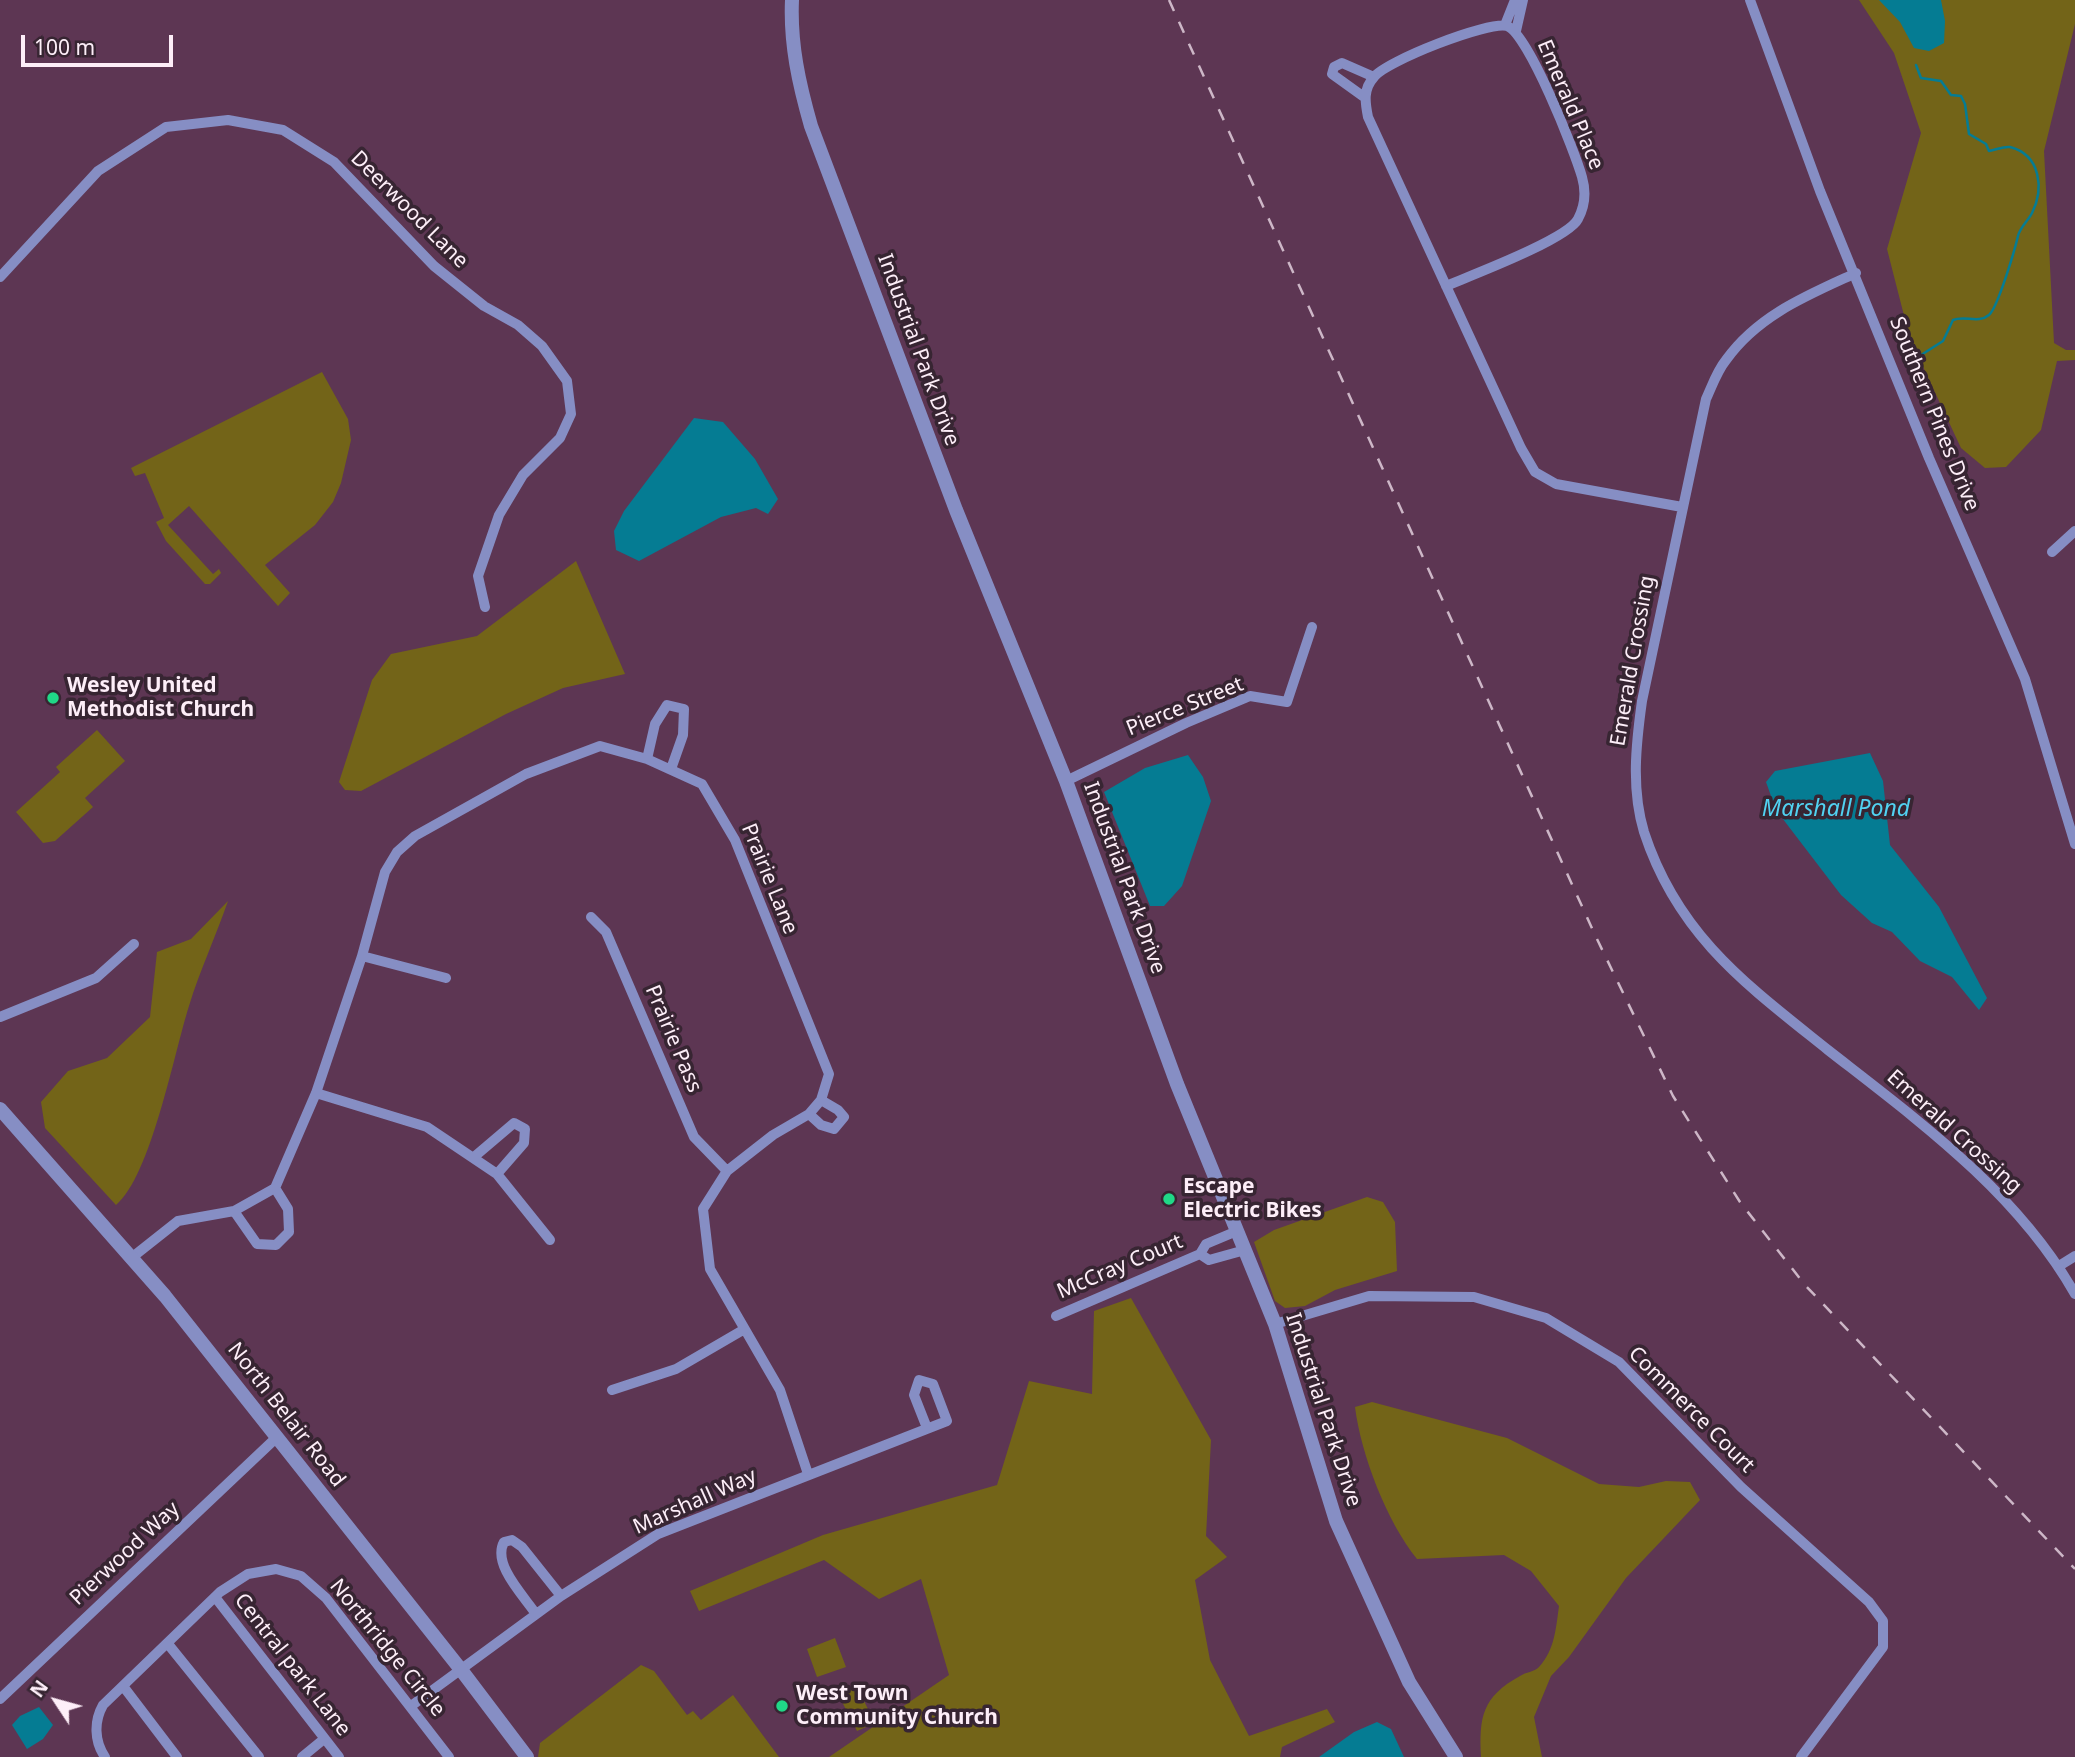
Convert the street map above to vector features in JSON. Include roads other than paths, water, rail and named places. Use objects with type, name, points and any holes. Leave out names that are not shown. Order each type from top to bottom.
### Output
[{"type":"street","name":"Industrial Park Drive","points":[[792,0],[793,48],[798,83],[811,126],[956,510],[1066,781],[1177,1084],[1275,1324],[1336,1521],[1409,1682],[1456,1757]]},
{"type":"street","points":[[1515,0],[1505,25],[1481,30],[1391,63],[1374,77],[1364,97],[1368,117],[1521,448],[1535,472],[1556,484],[1682,507]]},
{"type":"street","points":[[1516,31],[1523,0]]},
{"type":"street","name":"Southern Pines Drive","points":[[1750,0],[1820,191],[1856,273],[1929,458],[2025,679],[2075,845]]},
{"type":"street","name":"Emerald Place","points":[[1446,286],[1559,236],[1578,221],[1585,200],[1583,178],[1541,77],[1516,31],[1505,25]]},
{"type":"street","points":[[1364,97],[1332,74],[1334,67],[1342,63],[1374,77]]},
{"type":"street","name":"Deerwood Lane","points":[[0,277],[98,171],[166,127],[228,120],[283,130],[334,162],[434,267],[484,306],[519,325],[542,346],[567,381],[571,414],[560,438],[523,475],[499,515],[478,576],[485,607]]},
{"type":"street","name":"Emerald Crossing","points":[[1856,273],[1785,306],[1749,333],[1725,361],[1706,399],[1636,740],[1636,785],[1644,830],[1666,886],[1697,934],[1740,980],[1961,1159],[1997,1192],[2059,1266],[2075,1294]]},
{"type":"street","points":[[2052,552],[2075,531]]},
{"type":"street","name":"Pierce Street","points":[[1066,781],[1186,723],[1250,696],[1287,702],[1312,627]]},
{"type":"street","points":[[646,759],[655,724],[667,705],[684,709],[683,735],[671,769]]},
{"type":"street","name":"Prairie Lane","points":[[275,1188],[316,1093],[362,956],[385,872],[397,852],[415,836],[526,774],[600,746],[646,759],[702,784],[735,840],[829,1074],[821,1100]]},
{"type":"street","name":"Prairie Pass","points":[[591,917],[606,932],[694,1137],[727,1171]]},
{"type":"street","points":[[0,1017],[96,978],[134,944]]},
{"type":"street","points":[[362,956],[446,978]]},
{"type":"street","points":[[316,1093],[427,1127],[497,1174],[550,1240]]},
{"type":"street","points":[[808,1474],[779,1390],[710,1269],[703,1209],[727,1171],[773,1135],[809,1114],[821,1100],[844,1117],[834,1129],[821,1125],[809,1114]]},
{"type":"street","name":"North Belair Road","points":[[0,1109],[165,1296],[463,1671],[527,1757]]},
{"type":"street","points":[[474,1157],[514,1123],[525,1129],[524,1143],[497,1174]]},
{"type":"street","points":[[130,1259],[178,1221],[234,1211],[275,1188],[288,1209],[289,1232],[276,1245],[257,1244],[234,1211]]},
{"type":"street","name":"McCray Court","points":[[1056,1316],[1200,1254],[1206,1244],[1237,1231]]},
{"type":"street","name":"McCray Court","points":[[1200,1254],[1209,1260],[1245,1250]]},
{"type":"street","points":[[2059,1266],[2075,1256]]},
{"type":"street","name":"Commerce Court","points":[[1275,1324],[1369,1296],[1474,1297],[1546,1318],[1619,1362],[1741,1487],[1869,1602],[1883,1621],[1883,1647],[1801,1757]]},
{"type":"street","points":[[612,1390],[676,1369],[743,1330]]},
{"type":"street","name":"Marshall Way","points":[[411,1706],[463,1671],[561,1596],[658,1534],[928,1428]]},
{"type":"street","name":"Pierwood Way","points":[[0,1699],[276,1438]]},
{"type":"street","points":[[536,1614],[500,1560],[503,1542],[512,1540],[522,1547],[561,1596]]},
{"type":"street","name":"Northridge Circle","points":[[105,1757],[96,1738],[97,1715],[103,1704],[169,1644],[215,1597],[248,1574],[276,1569],[300,1576],[326,1598],[449,1757]]},
{"type":"street","name":"Central park Lane","points":[[215,1597],[338,1757]]},
{"type":"street","points":[[169,1644],[258,1757]]},
{"type":"street","points":[[123,1686],[177,1757]]},
{"type":"street","points":[[302,1757],[324,1739]]},
{"type":"water","points":[[1879,0],[1941,0],[1945,21],[1944,43],[1929,51],[1914,48],[1900,22]]},
{"type":"water","points":[[694,418],[723,422],[755,459],[778,499],[768,514],[756,508],[721,517],[639,561],[616,550],[614,531],[624,511]]},
{"type":"water","name":"Marshall Pond","points":[[1870,753],[1883,781],[1890,845],[1939,907],[1987,998],[1979,1010],[1952,977],[1920,961],[1892,932],[1872,923],[1841,895],[1776,810],[1766,782],[1775,771]]},
{"type":"water","points":[[1188,755],[1203,777],[1211,801],[1182,886],[1164,906],[1150,906],[1104,792],[1145,768]]},
{"type":"water","points":[[39,1707],[53,1725],[43,1739],[27,1749],[12,1725],[20,1716]]},
{"type":"water","points":[[1377,1722],[1391,1729],[1404,1757],[1319,1757],[1354,1732]]},
{"type":"waterway","points":[[1907,364],[1943,341],[1953,320],[1985,318],[1993,310],[2019,233],[2036,204],[2038,194],[2037,174],[2028,157],[2010,147],[1989,151],[1986,144],[1969,134],[1965,104],[1961,96],[1951,95],[1941,81],[1921,78],[1916,65]]},
{"type":"railway","points":[[1169,0],[1596,937],[1673,1096],[1740,1202],[1805,1285],[2075,1569]]},
{"type":"place","name":"Wesley United Methodist Church","points":[[53,698]]},
{"type":"place","name":"Escape Electric Bikes","points":[[1169,1199]]},
{"type":"place","name":"West Town Community Church","points":[[782,1706]]}]
